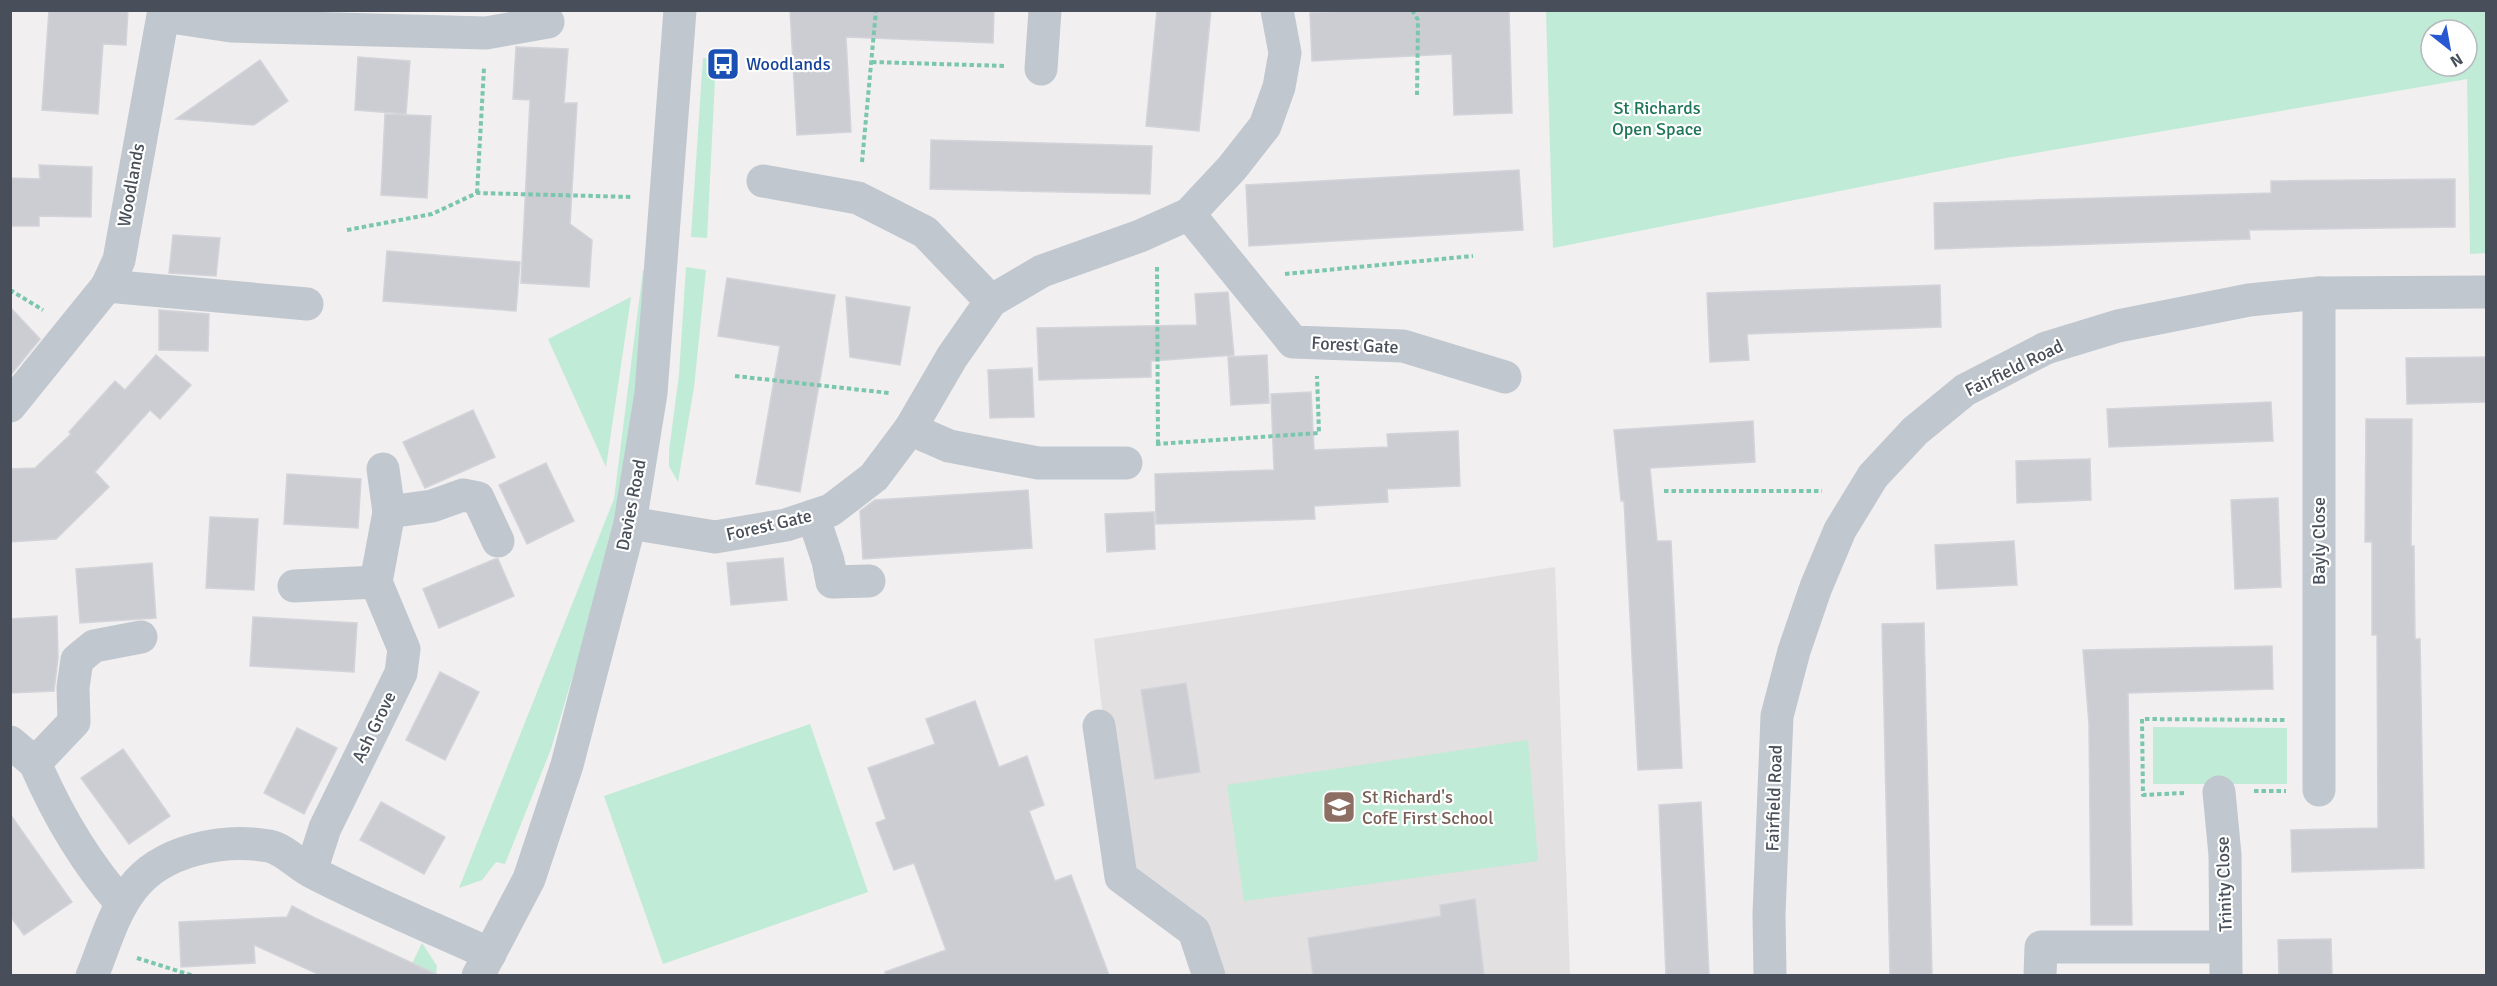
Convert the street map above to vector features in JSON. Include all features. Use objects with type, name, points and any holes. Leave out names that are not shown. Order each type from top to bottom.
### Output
[{"type":"street","name":"Davies Road","points":[[484,965],[529,879],[567,765],[630,523],[651,393],[680,10]]},
{"type":"street","points":[[1041,69],[1045,10]]},
{"type":"street","name":"Forest Gate","points":[[630,523],[715,537],[786,525],[831,510],[874,477],[910,429],[952,357],[991,301],[1042,271],[1157,229],[1189,214],[1232,168],[1265,126],[1280,87],[1285,53],[1277,10]]},
{"type":"street","name":"Woodlands","points":[[10,406],[66,340],[106,286],[119,260],[164,13],[231,26],[486,33],[548,22]]},
{"type":"street","points":[[763,181],[858,198],[925,232],[991,301]]},
{"type":"street","name":"Forest Gate","points":[[1189,214],[1293,342],[1403,346],[1505,378]]},
{"type":"street","points":[[106,286],[307,304]]},
{"type":"street","name":"Fairfield Road","points":[[1770,975],[1769,914],[1777,716],[1794,651],[1816,587],[1840,530],[1873,476],[1915,431],[1965,390],[2046,348],[2118,326],[2193,309],[2249,300],[2319,293],[2487,292]]},
{"type":"street","name":"Bayly Close","points":[[2319,293],[2319,790]]},
{"type":"street","points":[[910,429],[949,446],[1038,463],[1126,463]]},
{"type":"street","points":[[294,586],[376,582],[389,512],[383,470]]},
{"type":"street","points":[[389,512],[432,506],[463,495],[478,498],[498,541]]},
{"type":"street","points":[[813,516],[828,561],[832,582],[869,581]]},
{"type":"street","name":"Ash Grove","points":[[311,872],[325,828],[401,673],[404,649],[376,582]]},
{"type":"street","points":[[35,763],[74,722],[77,660],[94,645],[141,637]]},
{"type":"street","points":[[1099,726],[1121,877],[1194,931],[1209,975]]},
{"type":"street","points":[[10,742],[35,763],[54,807],[102,880],[122,903]]},
{"type":"street","name":"Trinity Close","points":[[2219,792],[2225,855],[2225,961]]},
{"type":"street","points":[[98,961],[122,903],[133,887],[152,870],[204,845],[237,843],[272,846],[311,872],[484,965]]},
{"type":"street","points":[[2040,975],[2041,947],[2225,961]]},
{"type":"path","points":[[858,198],[876,10]]},
{"type":"path","points":[[1412,10],[1418,20],[1417,95]]},
{"type":"path","points":[[477,193],[486,33]]},
{"type":"path","points":[[872,62],[1041,69]]},
{"type":"path","points":[[347,231],[432,214],[477,193],[666,198]]},
{"type":"path","points":[[1157,229],[1158,443]]},
{"type":"path","points":[[1242,278],[1473,256]]},
{"type":"path","points":[[1126,463],[1158,443],[1319,433],[1316,343]]},
{"type":"path","points":[[735,376],[928,398]]},
{"type":"path","points":[[1664,491],[1863,492]]},
{"type":"path","points":[[98,961],[194,975]]},
{"type":"shaded area","name":"St Richard's CofE First School","points":[[1555,567],[1570,975],[1207,975],[1192,929],[1121,877],[1094,639]]},
{"type":"green space","name":"St Richards Open Space","points":[[1546,11],[2486,11],[2486,253],[2470,254],[2467,79],[2006,158],[1553,248]]},
{"type":"green space","points":[[703,58],[716,59],[707,238],[691,237]]},
{"type":"green space","points":[[686,267],[706,270],[694,387],[678,482],[669,466],[669,451],[679,375]]},
{"type":"green space","points":[[643,270],[649,271],[639,367],[618,501],[591,615],[551,749],[505,864],[496,862],[482,880],[459,888],[614,499]]},
{"type":"green space","points":[[631,297],[606,467],[548,339]]},
{"type":"green space","points":[[810,724],[868,892],[663,964],[604,796]]},
{"type":"green space","points":[[2153,727],[2287,728],[2287,784],[2153,784]]},
{"type":"green space","points":[[1528,740],[1538,861],[1244,901],[1227,785]]},
{"type":"green space","points":[[422,943],[437,966],[436,975],[406,976]]},
{"type":"building","points":[[49,10],[128,10],[126,45],[103,44],[98,114],[42,110]]},
{"type":"building","points":[[790,10],[994,10],[993,43],[846,37],[851,132],[797,135]]},
{"type":"building","points":[[1157,10],[1211,10],[1199,131],[1146,126]]},
{"type":"building","points":[[1352,10],[1509,10],[1512,113],[1454,115],[1452,54],[1312,61],[1310,13]]},
{"type":"building","points":[[516,47],[568,49],[564,103],[577,103],[570,224],[592,240],[589,287],[521,283],[530,100],[513,99]]},
{"type":"building","points":[[358,57],[410,61],[406,114],[355,110]]},
{"type":"building","points":[[260,60],[288,101],[254,125],[176,119]]},
{"type":"building","points":[[385,114],[431,116],[427,198],[381,195]]},
{"type":"building","points":[[931,140],[1152,146],[1150,194],[930,189]]},
{"type":"building","points":[[39,165],[92,167],[91,217],[39,216],[39,226],[10,226],[10,178],[40,179]]},
{"type":"building","points":[[1519,170],[1523,230],[1249,246],[1246,185]]},
{"type":"building","points":[[2455,179],[2455,227],[2249,230],[2250,239],[1935,249],[1934,203],[2271,193],[2271,181]]},
{"type":"building","points":[[173,235],[220,238],[216,276],[169,273]]},
{"type":"building","points":[[387,251],[520,262],[516,311],[383,301]]},
{"type":"building","points":[[727,278],[835,295],[800,492],[756,484],[780,346],[718,336]]},
{"type":"building","points":[[1940,285],[1941,327],[1747,334],[1749,360],[1710,362],[1707,293]]},
{"type":"building","points":[[1228,292],[1234,355],[1151,361],[1151,377],[1039,380],[1037,328],[1197,325],[1195,294]]},
{"type":"building","points":[[846,297],[910,307],[900,365],[850,357]]},
{"type":"building","points":[[10,307],[40,339],[10,376]]},
{"type":"building","points":[[159,310],[209,314],[208,351],[159,350]]},
{"type":"building","points":[[156,355],[191,385],[160,419],[150,410],[95,472],[109,487],[56,539],[10,542],[10,469],[35,468],[71,434],[69,432],[115,381],[125,390]]},
{"type":"building","points":[[1267,355],[1269,403],[1231,405],[1228,357]]},
{"type":"building","points":[[2487,357],[2487,402],[2407,404],[2406,358]]},
{"type":"building","points":[[1032,368],[1034,417],[990,418],[988,370]]},
{"type":"building","points":[[1311,392],[1314,450],[1388,447],[1387,434],[1458,431],[1460,486],[1387,489],[1388,502],[1314,506],[1315,519],[1156,524],[1155,474],[1274,470],[1271,394]]},
{"type":"building","points":[[2271,402],[2273,441],[2109,447],[2107,409]]},
{"type":"building","points":[[473,410],[495,457],[425,488],[403,442]]},
{"type":"building","points":[[2366,419],[2412,419],[2411,546],[2414,546],[2415,639],[2420,639],[2424,868],[2292,872],[2291,830],[2378,828],[2377,635],[2372,635],[2372,542],[2365,542]]},
{"type":"building","points":[[1753,421],[1755,462],[1650,468],[1657,541],[1671,541],[1682,768],[1638,770],[1624,501],[1621,501],[1614,430]]},
{"type":"building","points":[[2090,459],[2091,500],[2017,503],[2016,461]]},
{"type":"building","points":[[546,463],[574,521],[527,544],[499,485]]},
{"type":"building","points":[[287,474],[361,479],[358,528],[284,524]]},
{"type":"building","points":[[1028,490],[1032,548],[863,559],[860,511],[875,500]]},
{"type":"building","points":[[2278,498],[2281,587],[2235,589],[2231,500]]},
{"type":"building","points":[[1154,512],[1155,549],[1107,552],[1105,514]]},
{"type":"building","points":[[210,517],[258,519],[254,590],[206,588]]},
{"type":"building","points":[[2014,541],[2017,585],[1937,589],[1935,545]]},
{"type":"building","points":[[783,558],[787,600],[731,605],[727,563]]},
{"type":"building","points":[[498,559],[514,596],[439,628],[423,589]]},
{"type":"building","points":[[152,563],[156,618],[80,623],[76,569]]},
{"type":"building","points":[[57,616],[58,658],[54,691],[10,693],[10,619]]},
{"type":"building","points":[[253,617],[357,623],[354,672],[250,666]]},
{"type":"building","points":[[1924,623],[1932,975],[1890,975],[1882,624]]},
{"type":"building","points":[[2272,646],[2273,689],[2128,693],[2132,925],[2091,925],[2089,724],[2083,650]]},
{"type":"building","points":[[440,672],[479,692],[445,760],[406,740]]},
{"type":"building","points":[[1186,683],[1200,772],[1155,779],[1141,690]]},
{"type":"building","points":[[975,701],[999,767],[1027,756],[1044,805],[1029,811],[1055,881],[1071,875],[1109,975],[886,975],[885,972],[946,950],[914,863],[894,870],[876,823],[886,819],[868,768],[935,744],[926,719]]},
{"type":"building","points":[[297,728],[337,748],[304,814],[264,793]]},
{"type":"building","points":[[123,749],[170,816],[129,844],[81,778]]},
{"type":"building","points":[[381,802],[445,837],[424,874],[360,840]]},
{"type":"building","points":[[1701,802],[1709,975],[1666,975],[1659,805]]},
{"type":"building","points":[[10,814],[72,902],[24,935],[10,916]]},
{"type":"building","points":[[1475,899],[1484,975],[1313,975],[1308,938],[1441,916],[1440,905]]},
{"type":"building","points":[[292,906],[438,975],[320,975],[254,945],[255,963],[181,967],[179,922],[287,917]]},
{"type":"building","points":[[2331,939],[2332,975],[2279,975],[2278,940]]},
{"type":"place","name":"Woodlands","points":[[723,64]]},
{"type":"place","name":"St Richard's CofE First School","points":[[1339,807]]}]
